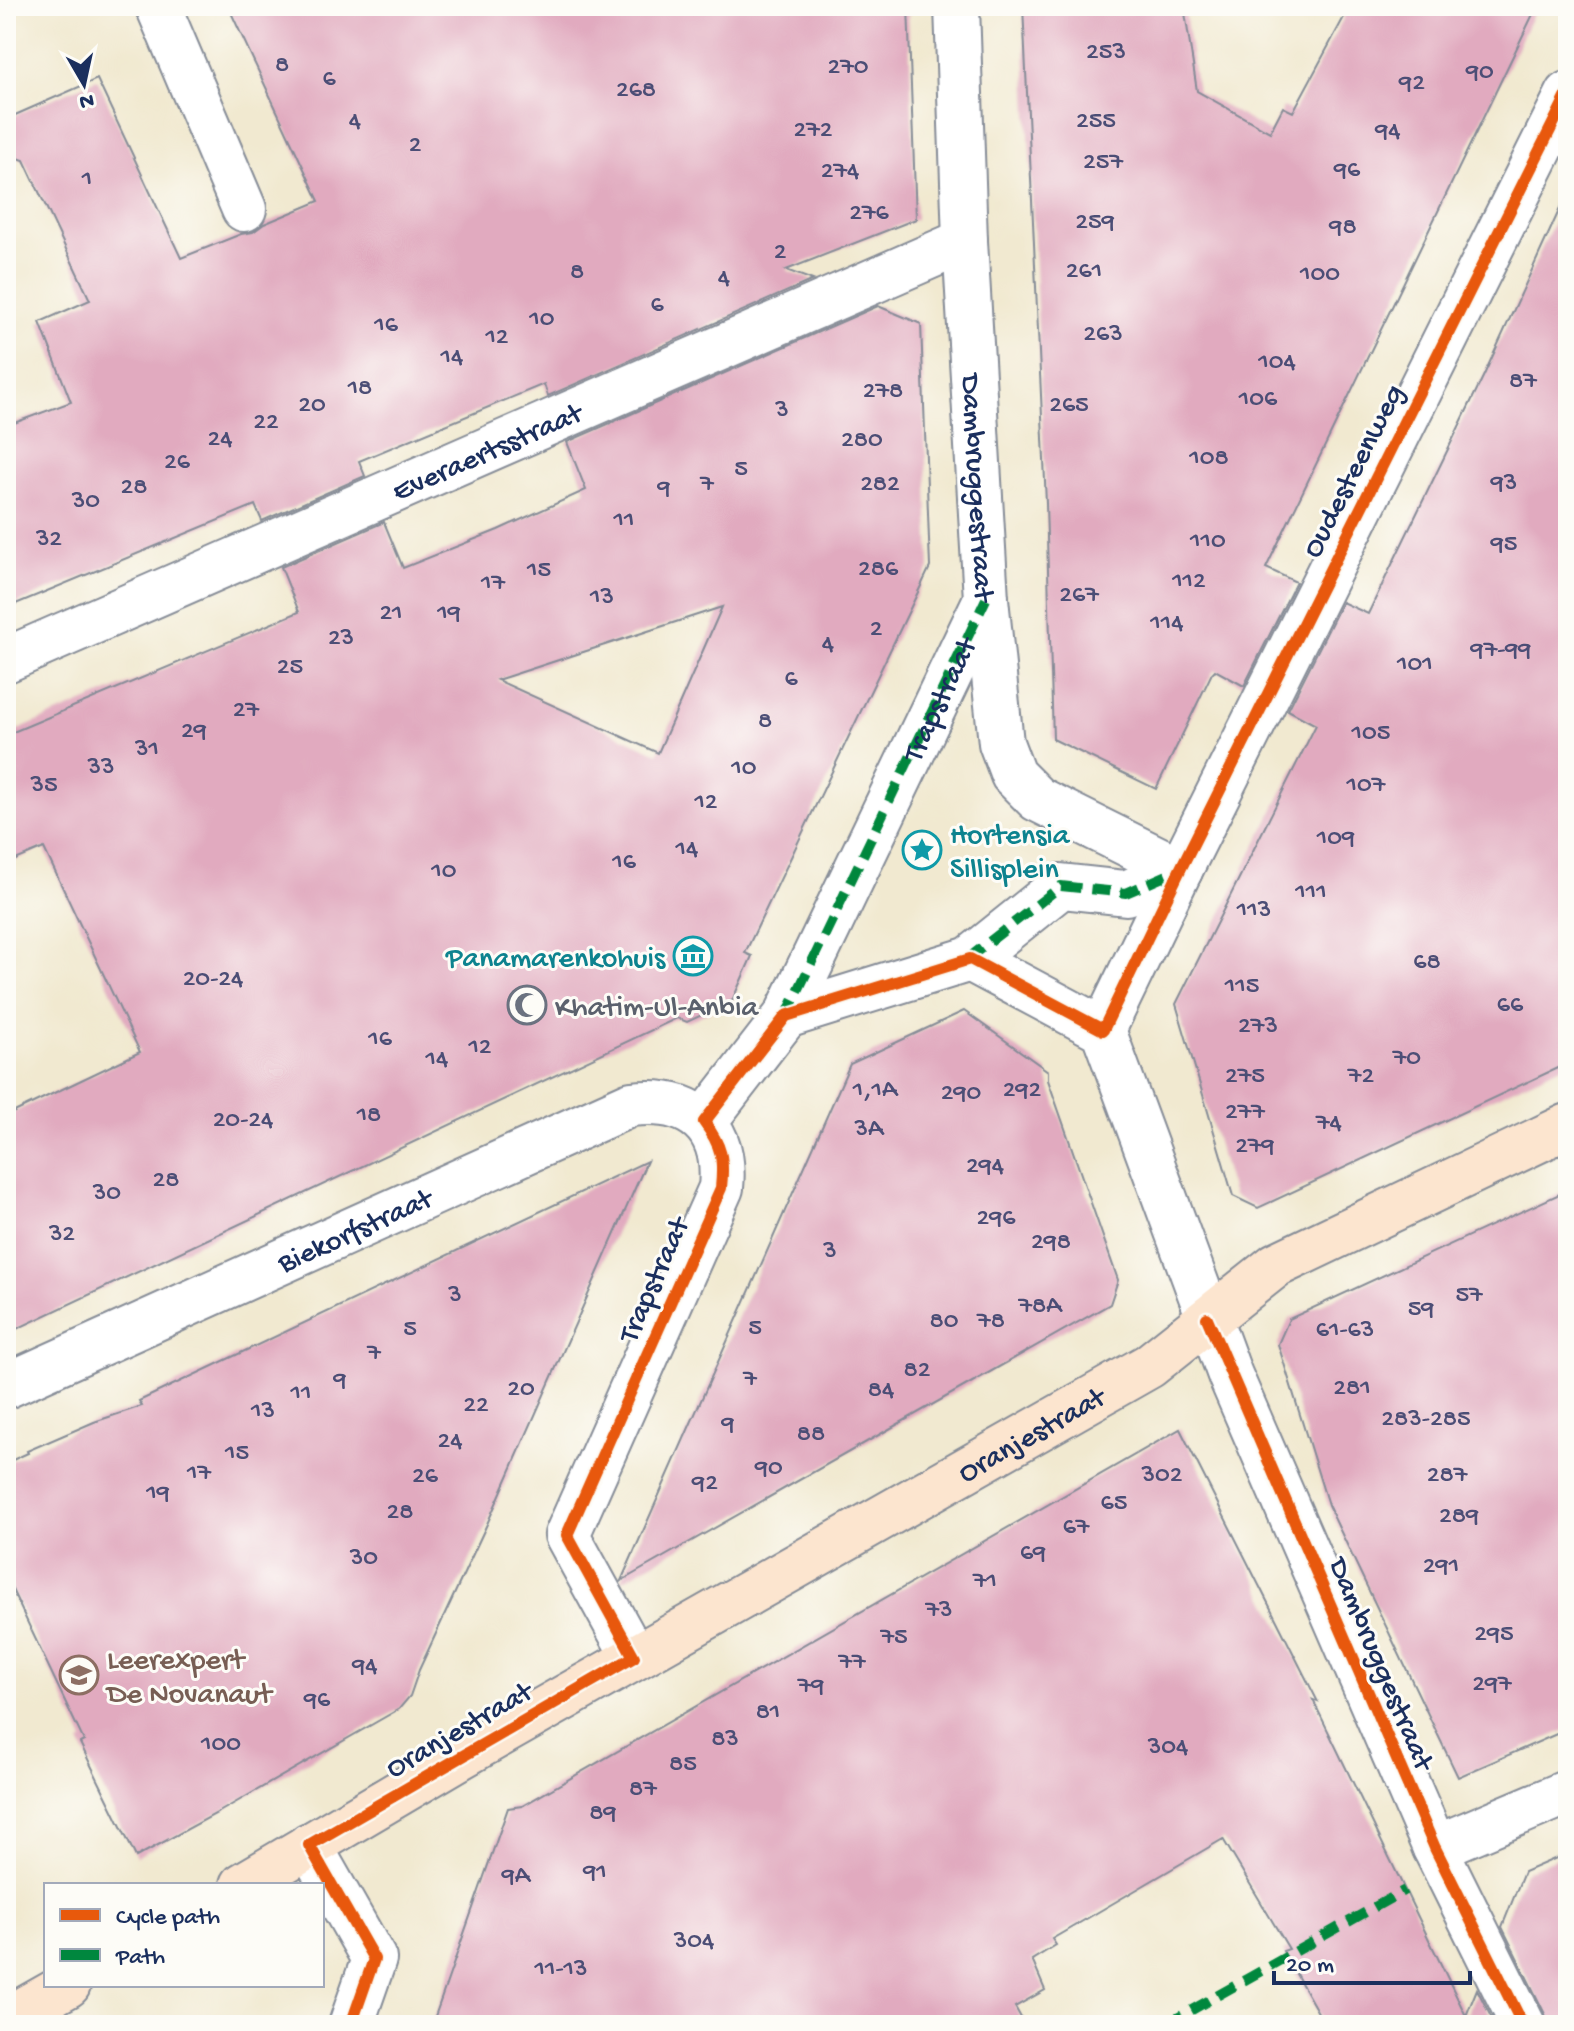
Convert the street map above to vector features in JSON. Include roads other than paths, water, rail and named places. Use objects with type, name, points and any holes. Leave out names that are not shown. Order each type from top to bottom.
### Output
[{"type":"street","points":[[158,6],[244,209]]},
{"type":"street","name":"Dambruggestraat","points":[[957,6],[965,241],[986,599],[1001,743],[1013,775],[1037,799],[1180,870]]},
{"type":"street","name":"Oudesteenweg","points":[[1180,870],[1568,94]]},
{"type":"street","name":"Everaertsstraat","points":[[6,660],[965,241]]},
{"type":"street","name":"Trapstraat","points":[[634,1657],[567,1535],[721,1188],[723,1165],[718,1141],[704,1122],[786,1016],[986,599]]},
{"type":"street","points":[[970,959],[1103,1030],[1180,870]]},
{"type":"street","points":[[786,1016],[970,959],[1061,886],[1126,893],[1180,870]]},
{"type":"street","name":"Dambruggestraat","points":[[1103,1030],[1207,1318],[1435,1848],[1523,2025]]},
{"type":"street","name":"Biekorfstraat","points":[[6,1386],[631,1104],[654,1102],[677,1107],[704,1122]]},
{"type":"street","name":"Oranjestraat","points":[[246,1883],[634,1657],[1149,1366],[1276,1265],[1568,1126]]},
{"type":"street","points":[[1435,1848],[1568,1792]]},
{"type":"street","points":[[309,1845],[374,1959],[351,2025]]},
{"type":"street","points":[[6,2020],[64,1987]]},
{"type":"place","name":"Hortensia Sillisplein","points":[[922,850]]},
{"type":"place","name":"Panamarenkohuis","points":[[693,956]]},
{"type":"place","name":"Khatim-Ul-Anbia","points":[[527,1005]]},
{"type":"place","name":"Leerexpert De Novanaut","points":[[79,1675]]}]
